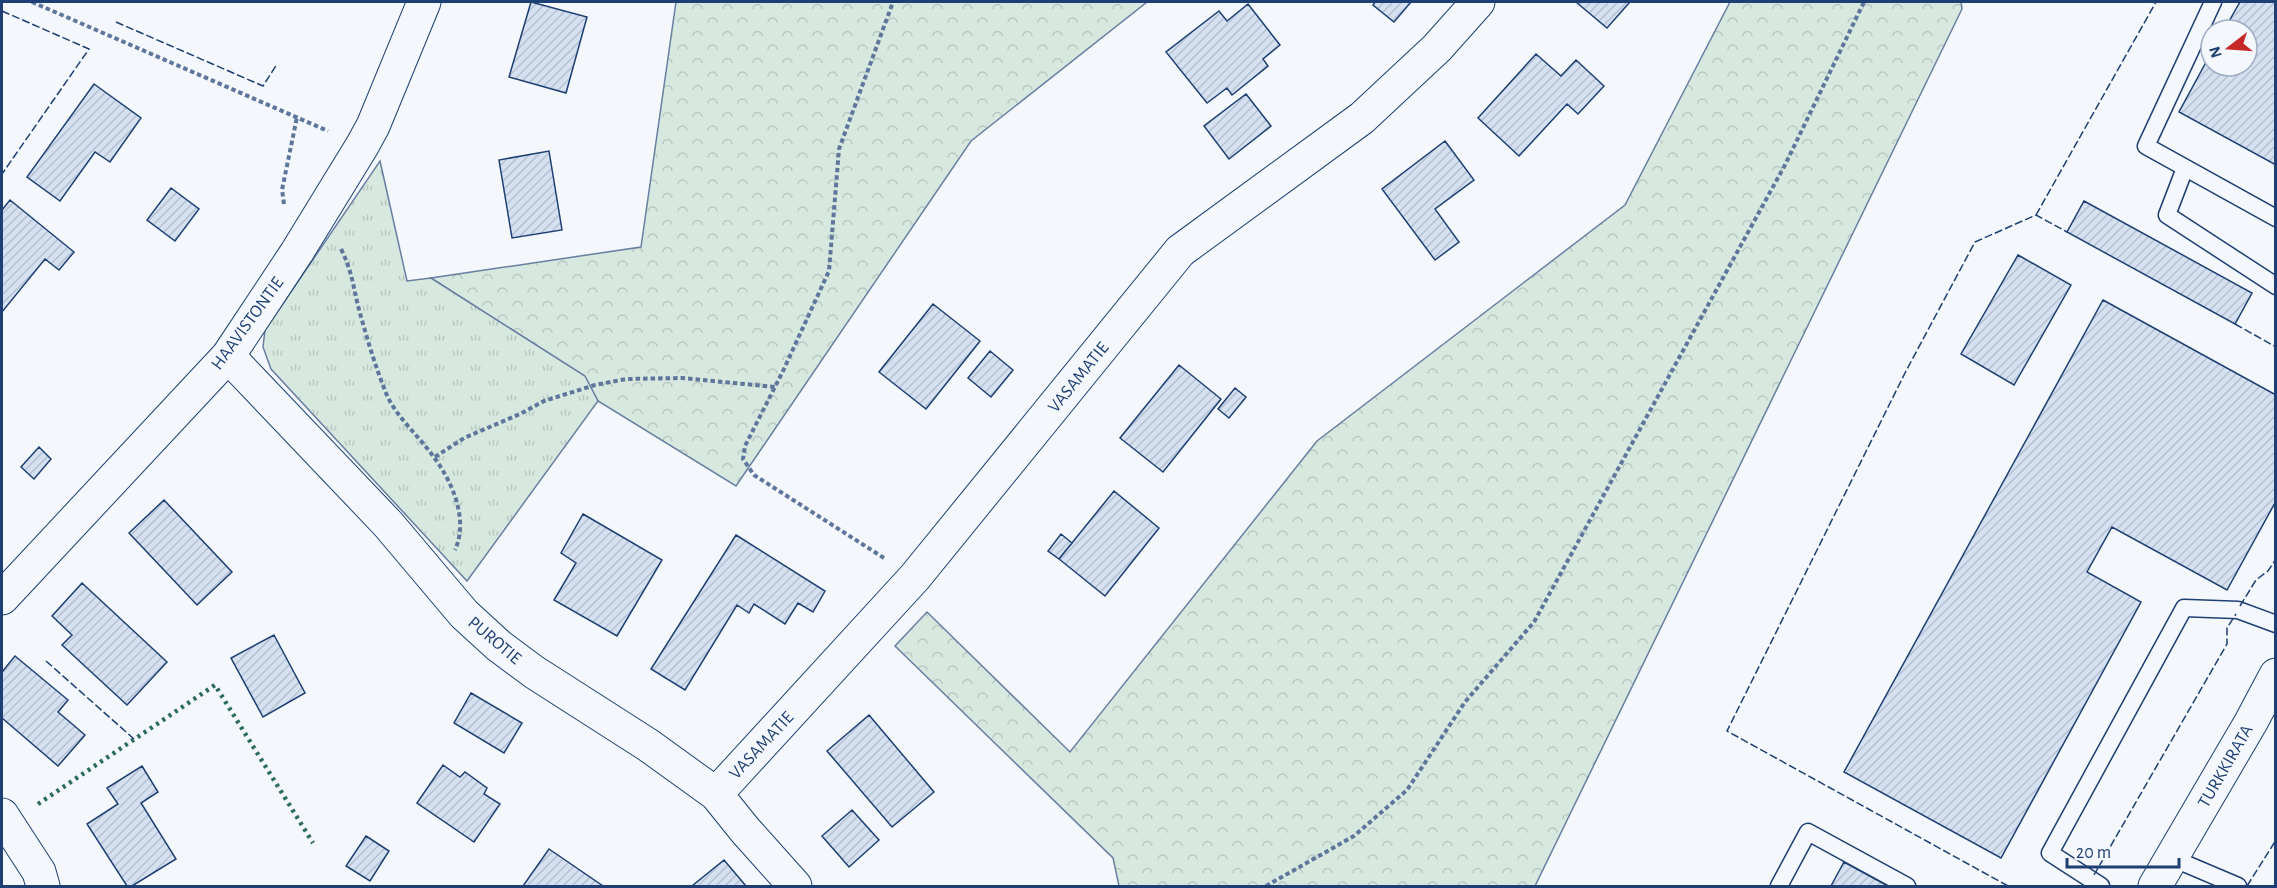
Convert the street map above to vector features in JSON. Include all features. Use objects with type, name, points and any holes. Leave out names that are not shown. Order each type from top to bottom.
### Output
[{"type":"street","name":"HAAVISTONTIE","points":[[2,598],[228,356],[312,229],[362,146],[377,117],[424,2]]},
{"type":"street","name":"VASAMATIE","points":[[716,794],[915,578],[1180,251],[1362,118],[1437,48],[1478,2]]},
{"type":"street","name":"PUROTIE","points":[[228,356],[388,524],[464,614],[499,646],[716,794],[795,886]]},
{"type":"street","name":"TURKKIRATA","points":[[2155,886],[2272,690]]},
{"type":"street","points":[[2,815],[39,872],[43,886]]},
{"type":"lane","points":[[2213,2],[2146,146],[2276,218]]},
{"type":"lane","points":[[2185,168],[2167,214],[2276,286]]},
{"type":"lane","points":[[2101,886],[2050,853],[2184,608],[2238,610],[2276,624]]},
{"type":"lane","points":[[1779,886],[1808,832],[1907,886]]},
{"type":"lane","points":[[2172,858],[2238,886]]},
{"type":"path","points":[[32,2],[362,146]]},
{"type":"path","points":[[893,2],[839,149],[829,271],[745,446],[743,459],[754,475],[915,578]]},
{"type":"path","points":[[1266,886],[1354,836],[1407,790],[1465,702],[1534,622],[1568,565],[1785,165],[1864,2]]},
{"type":"path","points":[[297,117],[282,190],[284,208],[341,249],[351,267],[358,306],[387,395],[403,419],[435,457],[457,501],[462,527],[456,547],[436,581]]},
{"type":"path","points":[[435,457],[464,438],[544,401],[595,385],[626,379],[682,378],[775,387]]},
{"type":"green space","points":[[676,2],[1147,2],[971,141],[736,486],[598,401],[584,376],[431,278],[641,247]]},
{"type":"green space","points":[[1730,2],[1961,2],[1962,9],[1535,886],[1119,886],[1113,858],[895,646],[927,612],[1070,752],[1317,441],[1625,205]]},
{"type":"green space","points":[[380,161],[407,281],[431,278],[585,376],[598,401],[467,581],[271,369],[263,347],[265,330]]},
{"type":"building","points":[[531,2],[587,17],[566,93],[509,77]]},
{"type":"building","points":[[1375,2],[1411,2],[1394,22],[1373,5]]},
{"type":"building","points":[[1576,2],[1628,2],[1629,3],[1607,28]]},
{"type":"building","points":[[2240,2],[2276,2],[2276,165],[2179,112],[2199,75],[2199,78],[2259,78],[2259,18],[2231,18]]},
{"type":"building","points":[[1248,4],[1280,45],[1263,59],[1268,66],[1232,95],[1227,88],[1207,103],[1166,52],[1219,11],[1227,21]]},
{"type":"building","points":[[1536,54],[1561,76],[1576,60],[1604,86],[1578,114],[1567,104],[1519,156],[1478,118]]},
{"type":"building","points":[[94,84],[141,118],[110,162],[95,152],[60,201],[27,177]]},
{"type":"building","points":[[1246,94],[1271,126],[1229,159],[1204,126]]},
{"type":"building","points":[[1445,141],[1474,180],[1435,209],[1459,242],[1435,260],[1382,189]]},
{"type":"building","points":[[549,151],[562,230],[512,238],[499,160]]},
{"type":"building","points":[[171,188],[199,209],[175,241],[147,220]]},
{"type":"building","points":[[10,200],[74,252],[59,270],[45,259],[2,312],[2,210]]},
{"type":"building","points":[[2084,201],[2252,293],[2235,324],[2067,232]]},
{"type":"building","points":[[2018,255],[2071,285],[2014,385],[1961,354]]},
{"type":"building","points":[[2103,300],[2276,395],[2276,501],[2227,590],[2112,527],[2087,572],[2141,602],[2001,858],[1844,772]]},
{"type":"building","points":[[933,304],[980,341],[926,409],[879,372]]},
{"type":"building","points":[[990,351],[1013,370],[991,397],[968,378]]},
{"type":"building","points":[[1179,365],[1221,399],[1163,472],[1120,438]]},
{"type":"building","points":[[1235,388],[1246,397],[1229,418],[1218,409]]},
{"type":"building","points":[[39,447],[51,459],[34,479],[21,467]]},
{"type":"building","points":[[1114,491],[1159,528],[1105,596],[1059,559]]},
{"type":"building","points":[[164,500],[232,572],[197,605],[129,533]]},
{"type":"building","points":[[583,514],[662,560],[617,636],[554,600],[576,563],[561,553]]},
{"type":"building","points":[[1061,534],[1072,543],[1059,559],[1048,551]]},
{"type":"building","points":[[736,535],[825,591],[813,612],[798,603],[785,624],[754,604],[749,613],[737,605],[685,690],[651,669]]},
{"type":"building","points":[[82,583],[167,662],[127,705],[62,645],[72,635],[52,616]]},
{"type":"building","points":[[274,635],[305,693],[263,717],[231,658]]},
{"type":"building","points":[[15,656],[68,700],[58,712],[85,735],[58,766],[2,718],[2,672]]},
{"type":"building","points":[[471,693],[522,723],[504,753],[454,723]]},
{"type":"building","points":[[869,715],[934,792],[892,827],[827,751]]},
{"type":"building","points":[[443,765],[460,777],[465,772],[487,788],[484,794],[500,804],[474,842],[417,803]]},
{"type":"building","points":[[142,766],[158,792],[141,803],[176,859],[132,886],[127,886],[87,824],[118,804],[107,788]]},
{"type":"building","points":[[852,810],[879,840],[849,867],[822,836]]},
{"type":"building","points":[[366,836],[389,851],[370,881],[346,866]]},
{"type":"building","points":[[549,849],[603,886],[523,886]]},
{"type":"building","points":[[724,860],[746,886],[692,886]]},
{"type":"building","points":[[1844,862],[1888,886],[1831,886]]},
{"type":"hedge","points":[[38,804],[215,685],[313,843]]},
{"type":"fence","points":[[2036,215],[2156,2]]},
{"type":"fence","points":[[2,11],[89,49],[2,174]]},
{"type":"fence","points":[[116,22],[263,86],[277,64]]},
{"type":"fence","points":[[2008,886],[1727,731],[1906,371],[1975,242],[2036,215],[2067,232]]},
{"type":"fence","points":[[2235,324],[2276,347]]},
{"type":"fence","points":[[2240,606],[2256,580],[2268,571],[2276,559]]},
{"type":"fence","points":[[2094,875],[2227,644],[2227,628],[2236,614]]},
{"type":"fence","points":[[46,661],[134,739]]},
{"type":"fence","points":[[2247,886],[2276,840]]}]
